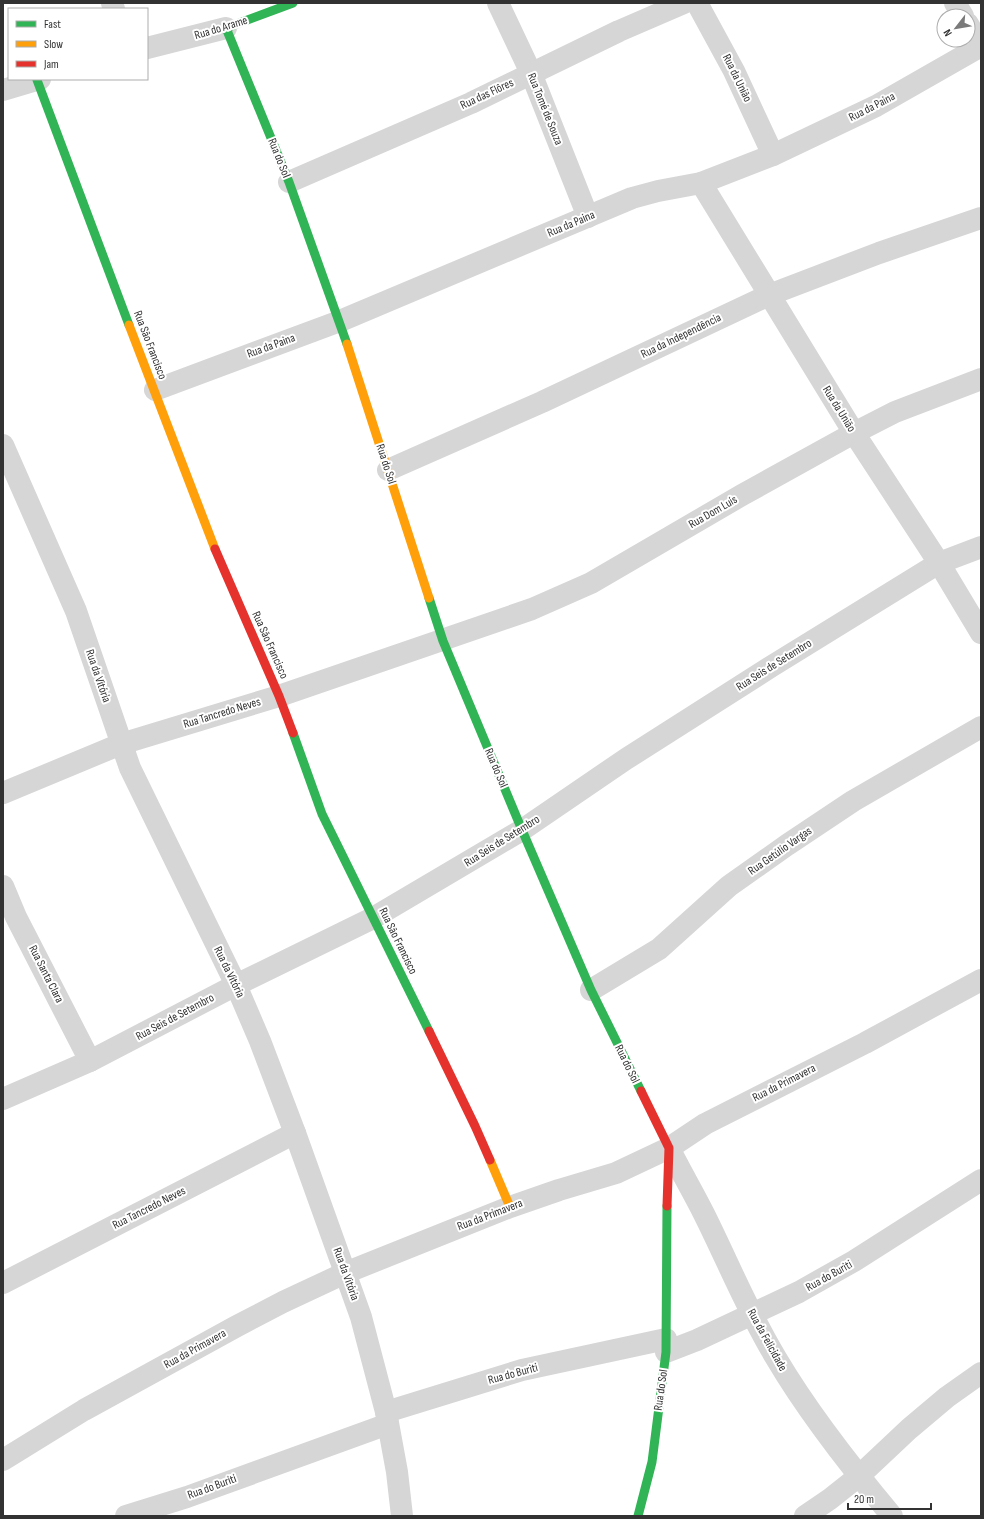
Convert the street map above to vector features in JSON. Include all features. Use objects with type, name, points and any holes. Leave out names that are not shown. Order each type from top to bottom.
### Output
[{"type":"street","name":"Rua do Arame","points":[[148,48],[226,28],[294,3]]},
{"type":"street","name":"Rua Tomé de Souza","points":[[498,3],[531,73],[588,218]]},
{"type":"street","name":"Rua das Flôres","points":[[289,182],[471,103],[531,73],[684,3]]},
{"type":"street","name":"Rua da União","points":[[697,3],[734,72],[773,155]]},
{"type":"street","name":"Rua do Sol","points":[[226,28],[289,182],[340,321],[443,640],[522,830],[591,990],[669,1148],[666,1242],[666,1346],[652,1462],[638,1516]]},
{"type":"street","name":"Rua da Paina","points":[[155,390],[340,321],[588,218],[632,198],[701,184],[773,155],[876,106],[981,46]]},
{"type":"street","points":[[3,90],[36,80]]},
{"type":"street","name":"Rua São Francisco","points":[[39,80],[94,237],[155,390],[215,549],[279,696],[322,814],[468,1112],[510,1207]]},
{"type":"street","name":"Rua da União","points":[[701,184],[854,433],[939,564],[981,633]]},
{"type":"street","name":"Rua da Independência","points":[[388,470],[542,402],[769,295],[879,252],[981,218]]},
{"type":"street","name":"Rua Dom Luís","points":[[443,640],[532,609],[591,583],[742,495],[854,433],[895,412],[981,379]]},
{"type":"street","name":"Rua da Vitória","points":[[3,445],[76,611],[130,768],[236,985],[260,1041],[295,1133],[361,1317],[387,1418],[398,1472],[402,1516]]},
{"type":"street","name":"Rua Seis de Setembro","points":[[3,1099],[90,1061],[236,985],[373,918],[522,830],[626,759],[772,666],[939,564],[981,547]]},
{"type":"street","name":"Rua Tancredo Neves","points":[[3,793],[121,744],[279,696],[443,640]]},
{"type":"street","name":"Rua Getúlio Vargas","points":[[591,990],[659,950],[729,886],[840,810],[981,726]]},
{"type":"street","name":"Rua Santa Clara","points":[[3,886],[16,917],[90,1061]]},
{"type":"street","name":"Rua da Primavera","points":[[3,1460],[84,1410],[237,1326],[345,1273],[510,1207],[559,1190],[616,1173],[669,1148],[705,1124],[865,1043],[981,980]]},
{"type":"street","name":"Rua Tancredo Neves","points":[[3,1283],[295,1133]]},
{"type":"street","name":"Rua da Felicidade","points":[[669,1148],[704,1213],[752,1314],[775,1357],[804,1403],[859,1476],[892,1516]]},
{"type":"street","name":"Rua do Buriti","points":[[126,1516],[160,1511],[387,1418],[522,1370],[666,1346],[752,1314],[799,1292],[854,1261],[981,1180]]},
{"type":"street","points":[[805,1516],[830,1499],[859,1476],[909,1429],[947,1397],[981,1373]]},
{"type":"traffic: fast","points":[[293,3],[226,28],[289,182],[347,344]]},
{"type":"traffic: fast","points":[[37,80],[129,325]]},
{"type":"traffic: fast","points":[[429,598],[443,641],[522,830],[591,990],[641,1091]]},
{"type":"traffic: fast","points":[[293,733],[322,814],[429,1031]]},
{"type":"traffic: fast","points":[[638,1516],[652,1462],[666,1352],[667,1206]]},
{"type":"traffic: slow","points":[[129,325],[215,549]]},
{"type":"traffic: slow","points":[[347,344],[429,598]]},
{"type":"traffic: slow","points":[[490,1160],[510,1207]]},
{"type":"traffic: jam","points":[[215,549],[279,696],[293,733]]},
{"type":"traffic: jam","points":[[429,1031],[490,1160]]},
{"type":"traffic: jam","points":[[641,1091],[669,1148],[667,1206]]}]
